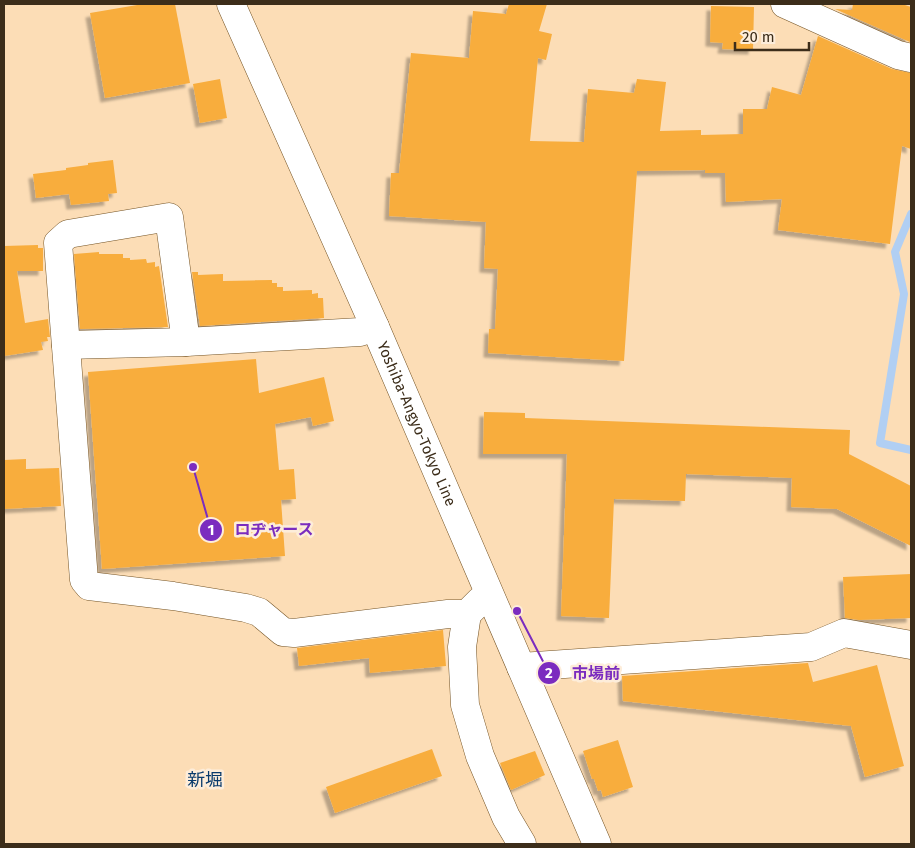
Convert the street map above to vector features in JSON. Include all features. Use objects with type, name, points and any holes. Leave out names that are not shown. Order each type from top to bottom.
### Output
[{"type":"street","name":"Yoshiba-Angyo-Tokyo Line","points":[[232,4],[375,327],[596,844]]},
{"type":"street","points":[[785,4],[898,55],[911,58]]},
{"type":"street","points":[[186,342],[170,217],[68,234],[58,243],[84,580],[89,586],[173,596],[246,608],[259,612],[283,632],[294,633],[448,614],[467,614]]},
{"type":"street","points":[[66,345],[186,342],[360,332],[375,327]]},
{"type":"street","points":[[489,593],[467,614],[462,647],[465,705],[480,756],[506,817],[522,844]]},
{"type":"street","points":[[521,667],[811,647],[844,633],[911,645]]},
{"type":"building","points":[[143,4],[175,4],[190,83],[105,98],[90,13]]},
{"type":"building","points":[[509,4],[547,4],[539,31],[552,34],[546,60],[538,58],[530,141],[584,142],[588,89],[634,93],[637,79],[666,82],[660,131],[701,130],[701,135],[743,134],[743,109],[767,109],[772,87],[801,95],[818,36],[892,69],[911,73],[911,149],[902,146],[890,244],[778,230],[782,199],[726,202],[725,173],[705,173],[705,170],[637,171],[624,361],[488,353],[489,329],[495,329],[498,269],[484,268],[486,222],[389,216],[391,173],[399,173],[411,53],[469,58],[473,11],[506,14]]},
{"type":"building","points":[[853,4],[902,4],[911,7],[910,42],[835,9],[852,10]]},
{"type":"building","points":[[711,6],[754,7],[753,50],[722,49],[723,43],[710,42]]},
{"type":"building","points":[[220,79],[227,118],[200,123],[193,84]]},
{"type":"building","points":[[113,160],[117,193],[108,194],[109,201],[71,205],[69,194],[36,198],[33,174],[66,170],[66,168],[88,165],[88,163]]},
{"type":"building","points":[[38,245],[38,248],[43,248],[43,271],[17,271],[25,323],[48,319],[50,337],[47,337],[48,341],[41,342],[43,350],[4,356],[4,246]]},
{"type":"building","points":[[99,252],[99,254],[123,254],[123,258],[130,258],[130,260],[146,259],[147,263],[155,262],[155,267],[159,266],[168,327],[80,329],[74,254]]},
{"type":"building","points":[[192,272],[198,272],[198,275],[223,274],[223,281],[272,280],[272,283],[277,283],[277,287],[283,287],[283,291],[312,290],[312,294],[318,293],[318,298],[323,298],[324,318],[200,326]]},
{"type":"building","points":[[256,359],[259,393],[324,377],[334,421],[313,426],[311,417],[275,424],[279,470],[294,469],[296,499],[281,500],[285,556],[102,569],[88,372]]},
{"type":"building","points":[[484,412],[525,413],[525,418],[850,430],[849,454],[911,486],[911,546],[837,509],[791,507],[792,478],[686,474],[685,501],[614,499],[609,618],[561,616],[567,454],[483,454]]},
{"type":"building","points":[[26,459],[26,469],[59,468],[61,506],[4,509],[4,460]]},
{"type":"building","points":[[911,574],[911,618],[859,620],[845,618],[843,577]]},
{"type":"building","points":[[443,630],[446,666],[370,673],[369,658],[299,666],[297,648]]},
{"type":"building","points":[[808,663],[813,682],[877,665],[904,766],[865,777],[851,726],[623,701],[622,676]]},
{"type":"building","points":[[618,740],[633,787],[603,797],[601,790],[598,791],[594,779],[592,779],[583,751]]},
{"type":"building","points":[[432,749],[442,776],[335,813],[326,787]]},
{"type":"building","points":[[535,751],[545,775],[511,790],[500,763]]},
{"type":"waterway","points":[[911,214],[895,252],[904,294],[880,443],[911,450]]},
{"type":"place","name":"ロヂャース","points":[[193,467]]},
{"type":"place","name":"市場前","points":[[517,611]]},
{"type":"district","name":"新堀","points":[[205,780]]}]
